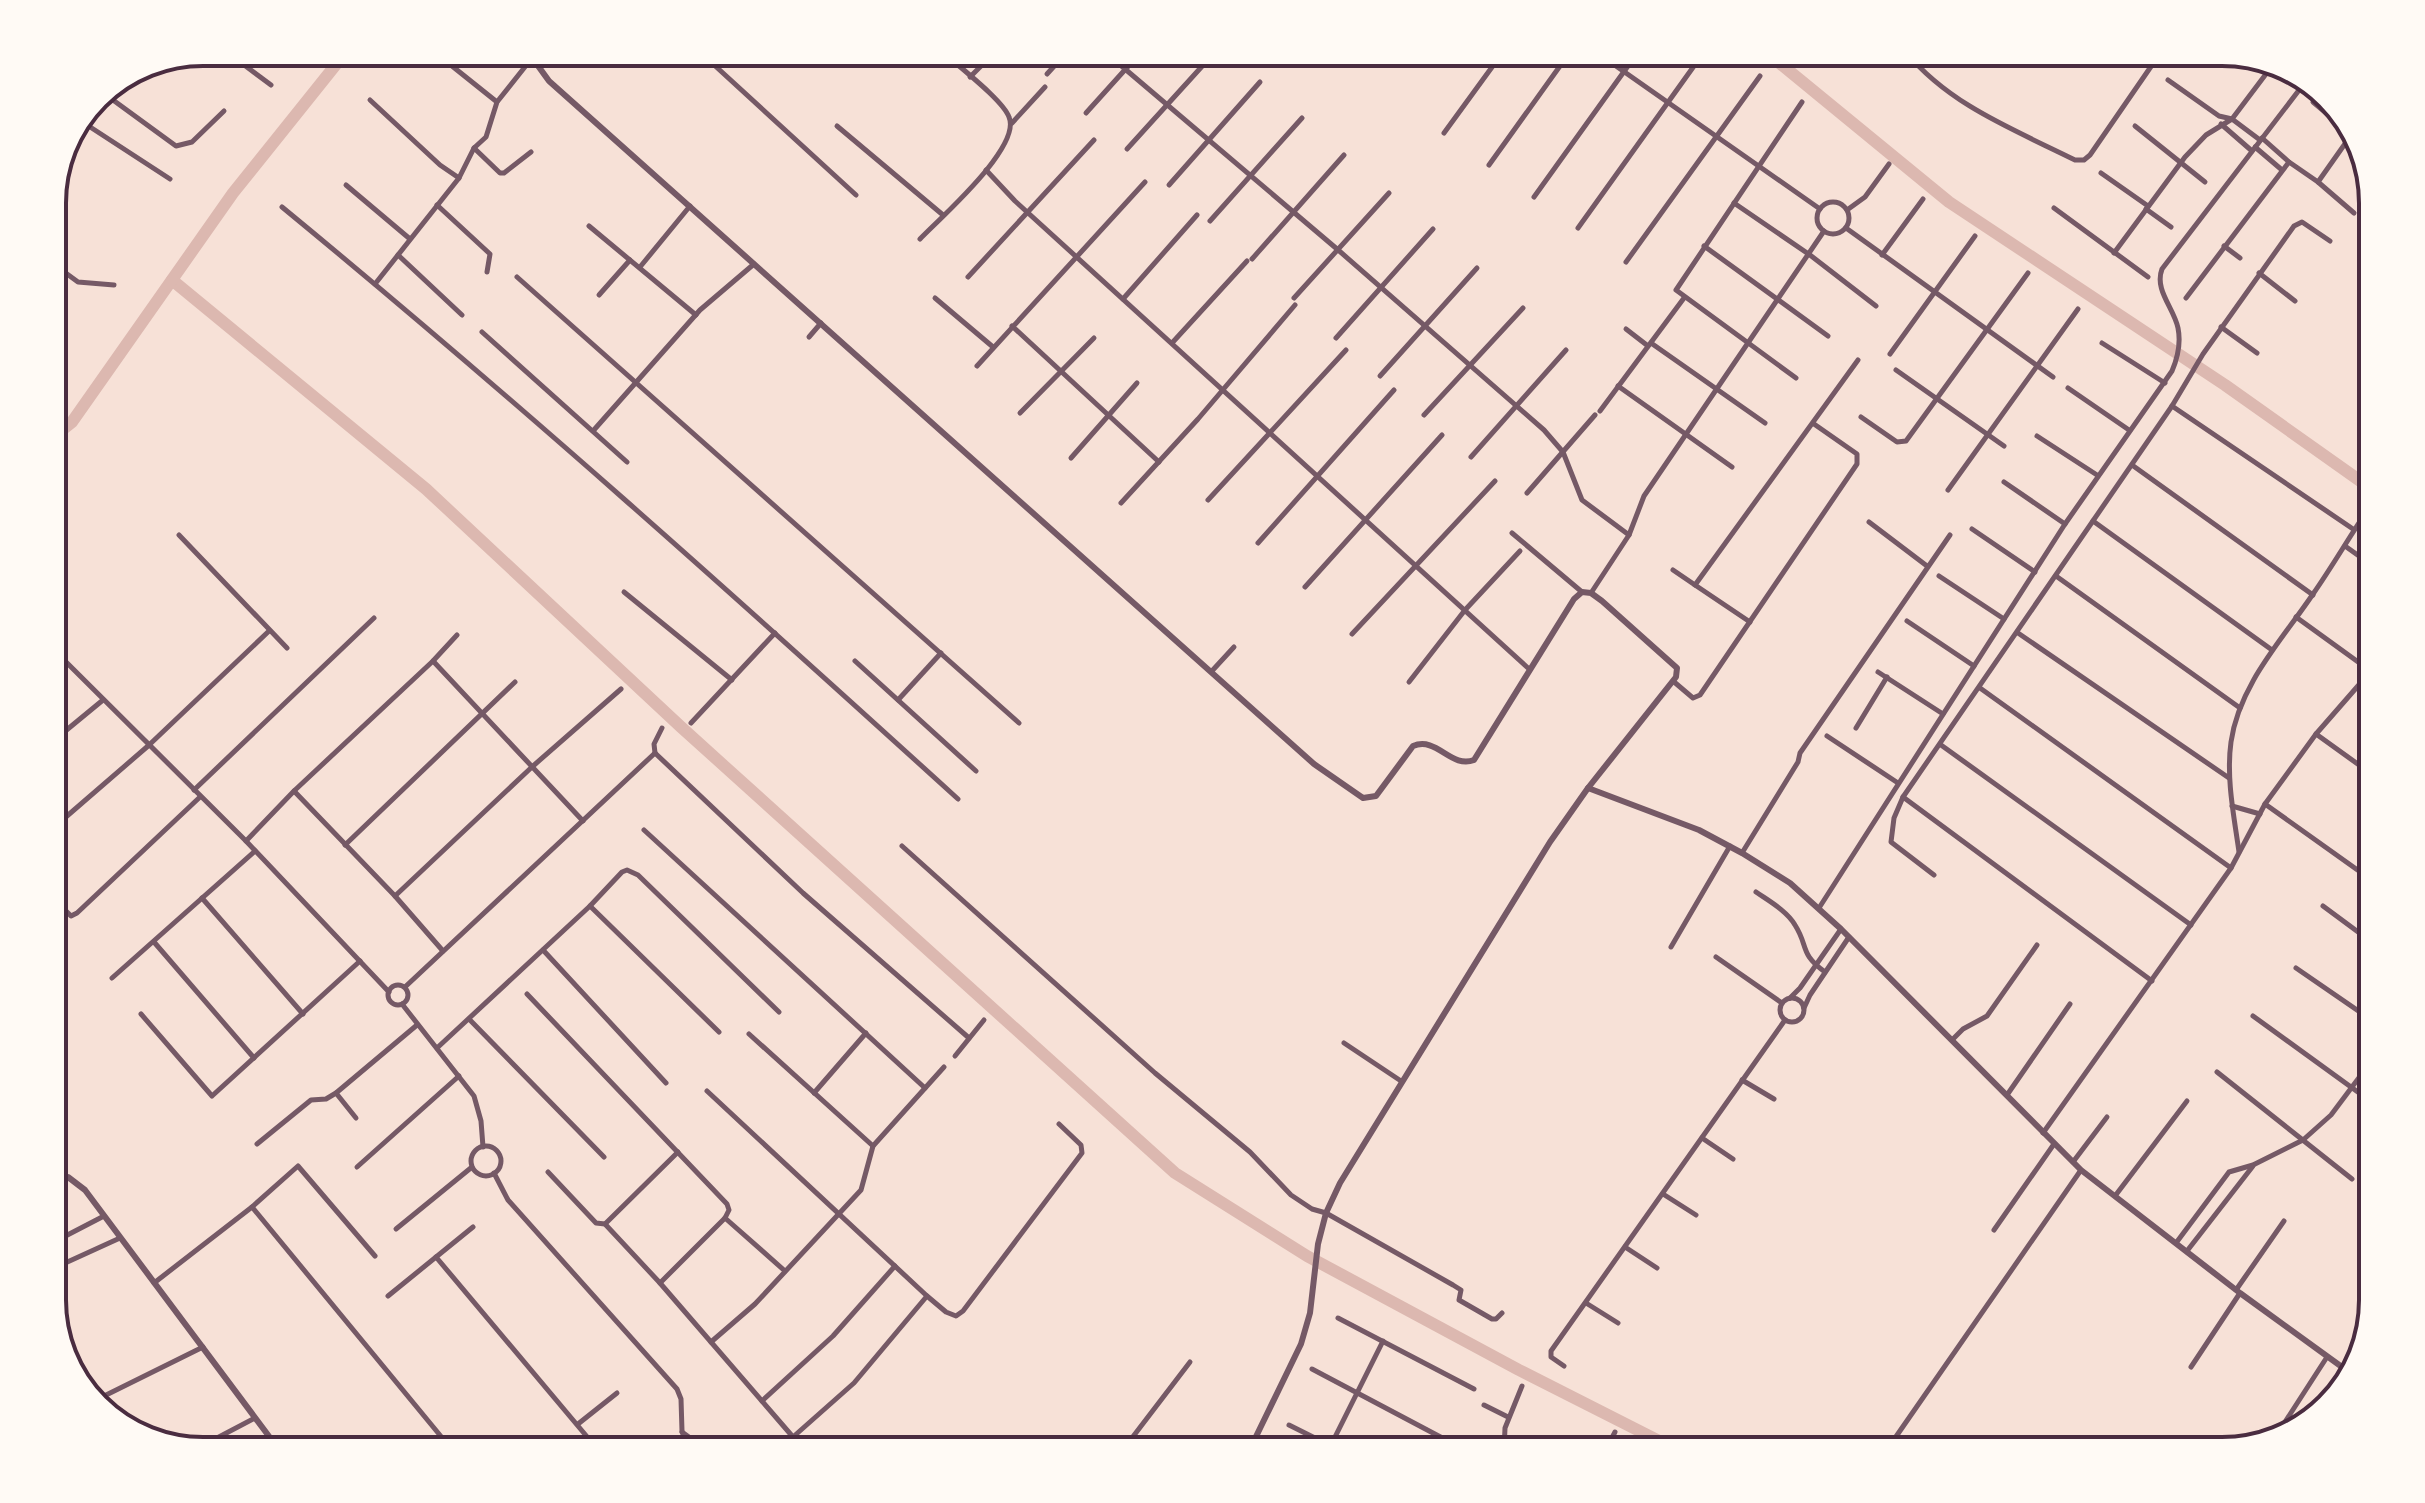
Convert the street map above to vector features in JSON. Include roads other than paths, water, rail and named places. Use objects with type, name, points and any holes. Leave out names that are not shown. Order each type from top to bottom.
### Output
[{"type":"street","points":[[246,66],[271,85]]},
{"type":"street","points":[[452,66],[497,102]]},
{"type":"street","points":[[375,284],[459,178],[474,148],[486,137],[497,102],[523,66]]},
{"type":"street","points":[[540,66],[549,81],[1314,764],[1352,792],[1369,799],[1376,796],[1413,746],[1421,743],[1429,743],[1458,761],[1467,763],[1474,760],[1528,668],[1574,599],[1582,592]]},
{"type":"street","points":[[715,66],[856,195]]},
{"type":"street","points":[[958,66],[1009,114],[1011,124]]},
{"type":"street","points":[[970,77],[981,66]]},
{"type":"street","points":[[1047,74],[1054,66]]},
{"type":"street","points":[[1121,66],[1544,430],[1563,452],[1582,500],[1629,535]]},
{"type":"street","points":[[1086,113],[1128,66]]},
{"type":"street","points":[[1127,149],[1202,66]]},
{"type":"street","points":[[1444,133],[1493,66]]},
{"type":"street","points":[[1489,165],[1560,66]]},
{"type":"street","points":[[1616,66],[1820,209]]},
{"type":"street","points":[[1534,197],[1628,66]]},
{"type":"street","points":[[1578,228],[1694,66]]},
{"type":"street","points":[[1919,66],[1939,87],[1964,104],[2075,160],[2084,160],[2090,155],[2151,66]]},
{"type":"street","points":[[2114,253],[2181,163],[2206,135],[2232,119],[2266,74]]},
{"type":"street","points":[[1626,262],[1760,76]]},
{"type":"street","points":[[2168,80],[2219,116],[2232,119],[2261,139],[2354,213]]},
{"type":"street","points":[[1169,185],[1260,82]]},
{"type":"street","points":[[920,239],[995,161],[1011,124],[1045,87]]},
{"type":"street","points":[[1819,908],[2097,475],[2165,383],[2178,357],[2180,339],[2175,317],[2159,285],[2162,269],[2299,90]]},
{"type":"street","points":[[113,100],[176,146],[192,142],[224,111]]},
{"type":"street","points":[[370,100],[440,165],[459,178]]},
{"type":"street","points":[[1796,378],[1677,293],[1676,288],[1802,102]]},
{"type":"street","points":[[2313,102],[2321,108]]},
{"type":"street","points":[[2219,116],[2222,125],[2282,170]]},
{"type":"street","points":[[1210,221],[1302,118]]},
{"type":"street","points":[[837,126],[943,215]]},
{"type":"street","points":[[2135,126],[2205,182]]},
{"type":"street","points":[[90,127],[170,179]]},
{"type":"street","points":[[968,277],[1094,140]]},
{"type":"street","points":[[2318,182],[2346,145]]},
{"type":"street","points":[[474,148],[500,173],[510,171],[531,152]]},
{"type":"street","points":[[1172,343],[1344,155]]},
{"type":"street","points":[[2186,298],[2289,162]]},
{"type":"street","points":[[1847,210],[1865,197],[1889,164]]},
{"type":"street","points":[[986,170],[1026,211],[1528,668]]},
{"type":"street","points":[[2101,173],[2171,227]]},
{"type":"street","points":[[977,366],[1145,182]]},
{"type":"street","points":[[346,185],[410,239]]},
{"type":"street","points":[[1121,503],[1337,249],[1389,193]]},
{"type":"street","points":[[1882,255],[1923,199]]},
{"type":"street","points":[[1734,203],[1810,255],[1876,306]]},
{"type":"street","points":[[1837,203],[1847,210],[1849,222],[1846,228],[1836,234],[1824,231],[1818,221],[1820,209],[1837,203]]},
{"type":"street","points":[[437,205],[490,254],[487,272]]},
{"type":"street","points":[[640,267],[690,206]]},
{"type":"street","points":[[282,207],[693,558],[958,799]]},
{"type":"street","points":[[2054,208],[2148,277]]},
{"type":"street","points":[[1123,299],[1197,215]]},
{"type":"street","points":[[1934,875],[1891,842],[1894,818],[1903,797],[2172,406],[2221,327],[2298,222],[2330,241]]},
{"type":"street","points":[[589,226],[696,315]]},
{"type":"street","points":[[1846,228],[2053,377]]},
{"type":"street","points":[[1336,338],[1433,229]]},
{"type":"street","points":[[1591,593],[1629,535],[1644,496],[1824,231]]},
{"type":"street","points":[[1890,354],[1975,236]]},
{"type":"street","points":[[1704,246],[1828,336]]},
{"type":"street","points":[[2224,246],[2240,258]]},
{"type":"street","points":[[398,255],[462,315]]},
{"type":"street","points":[[599,295],[630,260]]},
{"type":"street","points":[[593,431],[696,315],[754,264]]},
{"type":"street","points":[[1380,376],[1477,268]]},
{"type":"street","points":[[66,273],[78,282],[114,285]]},
{"type":"street","points":[[1861,417],[1902,444],[2028,273]]},
{"type":"street","points":[[2259,273],[2295,301]]},
{"type":"street","points":[[517,277],[1019,723]]},
{"type":"street","points":[[935,298],[993,347]]},
{"type":"street","points":[[1527,493],[1598,413],[1684,298]]},
{"type":"street","points":[[1424,415],[1523,308]]},
{"type":"street","points":[[1948,490],[2078,309]]},
{"type":"street","points":[[809,337],[821,323]]},
{"type":"street","points":[[1012,326],[1159,462]]},
{"type":"street","points":[[2221,327],[2257,353]]},
{"type":"street","points":[[1626,329],[1765,423]]},
{"type":"street","points":[[482,332],[627,462]]},
{"type":"street","points":[[1020,413],[1094,338]]},
{"type":"street","points":[[2102,343],[2165,383]]},
{"type":"street","points":[[1208,500],[1346,350]]},
{"type":"street","points":[[1471,457],[1566,350]]},
{"type":"street","points":[[1695,585],[1858,360]]},
{"type":"street","points":[[1896,370],[2004,446]]},
{"type":"street","points":[[1071,458],[1137,383]]},
{"type":"street","points":[[1618,386],[1732,467]]},
{"type":"street","points":[[2068,388],[2129,430]]},
{"type":"street","points":[[1258,543],[1394,390]]},
{"type":"street","points":[[2172,406],[2353,529]]},
{"type":"street","points":[[1673,681],[1697,698],[1857,464],[1857,454],[1814,424]]},
{"type":"street","points":[[1305,587],[1442,435]]},
{"type":"street","points":[[2037,436],[2097,475]]},
{"type":"street","points":[[2132,465],[2313,595]]},
{"type":"street","points":[[1352,634],[1495,481]]},
{"type":"street","points":[[2004,482],[2065,524]]},
{"type":"street","points":[[2093,521],[2272,650]]},
{"type":"street","points":[[2239,853],[2230,779],[2231,742],[2240,708],[2272,650],[2313,595],[2359,521]]},
{"type":"street","points":[[1869,522],[1927,566]]},
{"type":"street","points":[[1972,529],[2035,572]]},
{"type":"street","points":[[1256,1437],[1301,1344],[1310,1313],[1318,1244],[1326,1213],[1340,1183],[1550,842],[1678,671],[1674,663],[1591,593],[1582,592],[1512,533]]},
{"type":"street","points":[[179,535],[287,648]]},
{"type":"street","points":[[1742,853],[1798,762],[1800,753],[1950,535]]},
{"type":"street","points":[[2345,546],[2359,556]]},
{"type":"street","points":[[1409,682],[1465,610],[1520,551]]},
{"type":"street","points":[[1673,570],[1750,622]]},
{"type":"street","points":[[1939,576],[2004,619]]},
{"type":"street","points":[[2056,576],[2240,708]]},
{"type":"street","points":[[624,592],[732,680]]},
{"type":"street","points":[[2296,617],[2359,663]]},
{"type":"street","points":[[194,790],[374,618]]},
{"type":"street","points":[[1907,621],[1974,666]]},
{"type":"street","points":[[66,817],[148,746],[269,631]]},
{"type":"street","points":[[691,723],[775,633]]},
{"type":"street","points":[[2018,633],[2230,779]]},
{"type":"street","points":[[246,841],[457,635]]},
{"type":"street","points":[[1211,672],[1234,647]]},
{"type":"street","points":[[898,700],[941,653]]},
{"type":"street","points":[[433,661],[583,821]]},
{"type":"street","points":[[855,661],[976,771]]},
{"type":"street","points":[[66,662],[246,841],[389,992],[391,1002],[402,1004],[474,1096],[481,1121],[483,1147]]},
{"type":"street","points":[[1878,672],[1943,714]]},
{"type":"street","points":[[1856,728],[1887,677]]},
{"type":"street","points":[[345,845],[515,682]]},
{"type":"street","points":[[2043,1133],[2231,868],[2265,804],[2316,734],[2359,686]]},
{"type":"street","points":[[1980,688],[2231,868]]},
{"type":"street","points":[[395,896],[533,766],[621,689]]},
{"type":"street","points":[[66,730],[103,700]]},
{"type":"street","points":[[662,728],[654,744],[655,753],[803,893],[969,1038]]},
{"type":"street","points":[[2316,734],[2359,765]]},
{"type":"street","points":[[1827,736],[1898,783]]},
{"type":"street","points":[[1941,745],[2191,925]]},
{"type":"street","points":[[389,992],[394,986],[405,987],[655,753]]},
{"type":"street","points":[[1588,788],[1663,815],[1730,846],[1790,883],[1841,929],[2081,1170],[2238,1292],[2341,1367]]},
{"type":"street","points":[[294,791],[443,951]]},
{"type":"street","points":[[66,913],[71,916],[77,913],[200,797]]},
{"type":"street","points":[[1903,797],[2152,981]]},
{"type":"street","points":[[2265,804],[2359,871]]},
{"type":"street","points":[[2232,806],[2260,814]]},
{"type":"street","points":[[644,830],[925,1088]]},
{"type":"street","points":[[902,846],[1155,1073],[1250,1152],[1291,1195],[1460,1289],[1459,1300],[1492,1319],[1502,1313]]},
{"type":"street","points":[[1671,947],[1730,846]]},
{"type":"street","points":[[112,978],[255,851]]},
{"type":"street","points":[[437,1048],[590,906],[622,872],[632,870],[779,1012]]},
{"type":"street","points":[[1756,892],[1795,923],[1804,951],[1825,972]]},
{"type":"street","points":[[202,898],[303,1014]]},
{"type":"street","points":[[590,906],[719,1032]]},
{"type":"street","points":[[2323,906],[2359,933]]},
{"type":"street","points":[[1785,1020],[1780,1012],[1782,1003],[1790,998],[1841,929]]},
{"type":"street","points":[[1785,1020],[1799,1020],[1825,972],[1849,937]]},
{"type":"street","points":[[154,942],[254,1058]]},
{"type":"street","points":[[1952,1040],[1963,1029],[1987,1016],[2037,945]]},
{"type":"street","points":[[543,950],[666,1083]]},
{"type":"street","points":[[1716,957],[1782,1003]]},
{"type":"street","points":[[141,1014],[212,1096],[360,961]]},
{"type":"street","points":[[2296,968],[2359,1011]]},
{"type":"street","points":[[402,1004],[408,994],[405,987]]},
{"type":"street","points":[[527,994],[727,1204],[729,1210],[725,1218],[660,1283]]},
{"type":"street","points":[[1790,998],[1799,1000],[1804,1008]]},
{"type":"street","points":[[2006,1096],[2070,1004]]},
{"type":"street","points":[[2253,1016],[2359,1093]]},
{"type":"street","points":[[469,1019],[604,1157]]},
{"type":"street","points":[[955,1056],[984,1020]]},
{"type":"street","points":[[1564,1366],[1551,1357],[1551,1351],[1785,1020]]},
{"type":"street","points":[[257,1144],[311,1100],[326,1099],[336,1093],[417,1025]]},
{"type":"street","points":[[814,1093],[866,1033]]},
{"type":"street","points":[[749,1034],[873,1146]]},
{"type":"street","points":[[1344,1043],[1401,1081]]},
{"type":"street","points":[[711,1342],[755,1304],[861,1190],[873,1146],[944,1067]]},
{"type":"street","points":[[2217,1072],[2352,1179]]},
{"type":"street","points":[[357,1167],[459,1076]]},
{"type":"street","points":[[2176,1243],[2229,1172],[2253,1165],[2303,1140],[2331,1115],[2359,1077]]},
{"type":"street","points":[[1742,1080],[1774,1099]]},
{"type":"street","points":[[707,1091],[952,1316],[963,1311],[1082,1153],[1081,1145],[1059,1124]]},
{"type":"street","points":[[336,1093],[356,1118]]},
{"type":"street","points":[[2115,1196],[2187,1101]]},
{"type":"street","points":[[2073,1162],[2107,1117]]},
{"type":"street","points":[[1702,1138],[1733,1159]]},
{"type":"street","points":[[1994,1230],[2054,1144]]},
{"type":"street","points":[[483,1147],[493,1148],[500,1155],[500,1165],[494,1173],[484,1176],[472,1167],[472,1157],[483,1147]]},
{"type":"street","points":[[605,1224],[678,1152]]},
{"type":"street","points":[[2187,1251],[2253,1165]]},
{"type":"street","points":[[154,1283],[252,1207],[298,1166],[375,1256]]},
{"type":"street","points":[[396,1229],[472,1167]]},
{"type":"street","points":[[1896,1437],[2081,1170]]},
{"type":"street","points":[[548,1172],[596,1223],[605,1224],[660,1283],[793,1437],[854,1383],[927,1296]]},
{"type":"street","points":[[494,1173],[508,1200],[677,1389],[681,1399],[684,1437]]},
{"type":"street","points":[[66,1177],[85,1190],[269,1437]]},
{"type":"street","points":[[1663,1194],[1696,1215]]},
{"type":"street","points":[[252,1207],[441,1437]]},
{"type":"street","points":[[66,1236],[104,1216]]},
{"type":"street","points":[[725,1218],[785,1271]]},
{"type":"street","points":[[2191,1367],[2284,1221]]},
{"type":"street","points":[[388,1296],[473,1227]]},
{"type":"street","points":[[66,1263],[120,1238]]},
{"type":"street","points":[[1625,1247],[1657,1268]]},
{"type":"street","points":[[436,1257],[588,1437]]},
{"type":"street","points":[[762,1401],[833,1336],[895,1266]]},
{"type":"street","points":[[1586,1303],[1618,1323]]},
{"type":"street","points":[[1338,1318],[1474,1389]]},
{"type":"street","points":[[1335,1437],[1383,1341]]},
{"type":"street","points":[[105,1396],[203,1347]]},
{"type":"street","points":[[2286,1421],[2327,1357]]},
{"type":"street","points":[[1133,1437],[1190,1362]]},
{"type":"street","points":[[1312,1369],[1441,1437]]},
{"type":"street","points":[[1506,1437],[1508,1417],[1522,1386]]},
{"type":"street","points":[[578,1424],[617,1393]]},
{"type":"street","points":[[1484,1405],[1508,1417]]},
{"type":"street","points":[[219,1437],[255,1418]]},
{"type":"street","points":[[1289,1425],[1310,1437]]},
{"type":"street","points":[[682,1431],[690,1437]]},
{"type":"street","points":[[1612,1437],[1615,1432]]},
{"type":"waterway","points":[[66,427],[233,193],[335,66]]},
{"type":"waterway","points":[[1783,66],[1949,202],[2225,385],[2359,480]]},
{"type":"waterway","points":[[172,280],[426,489],[681,727],[1175,1173],[1307,1256],[1651,1437]]}]
